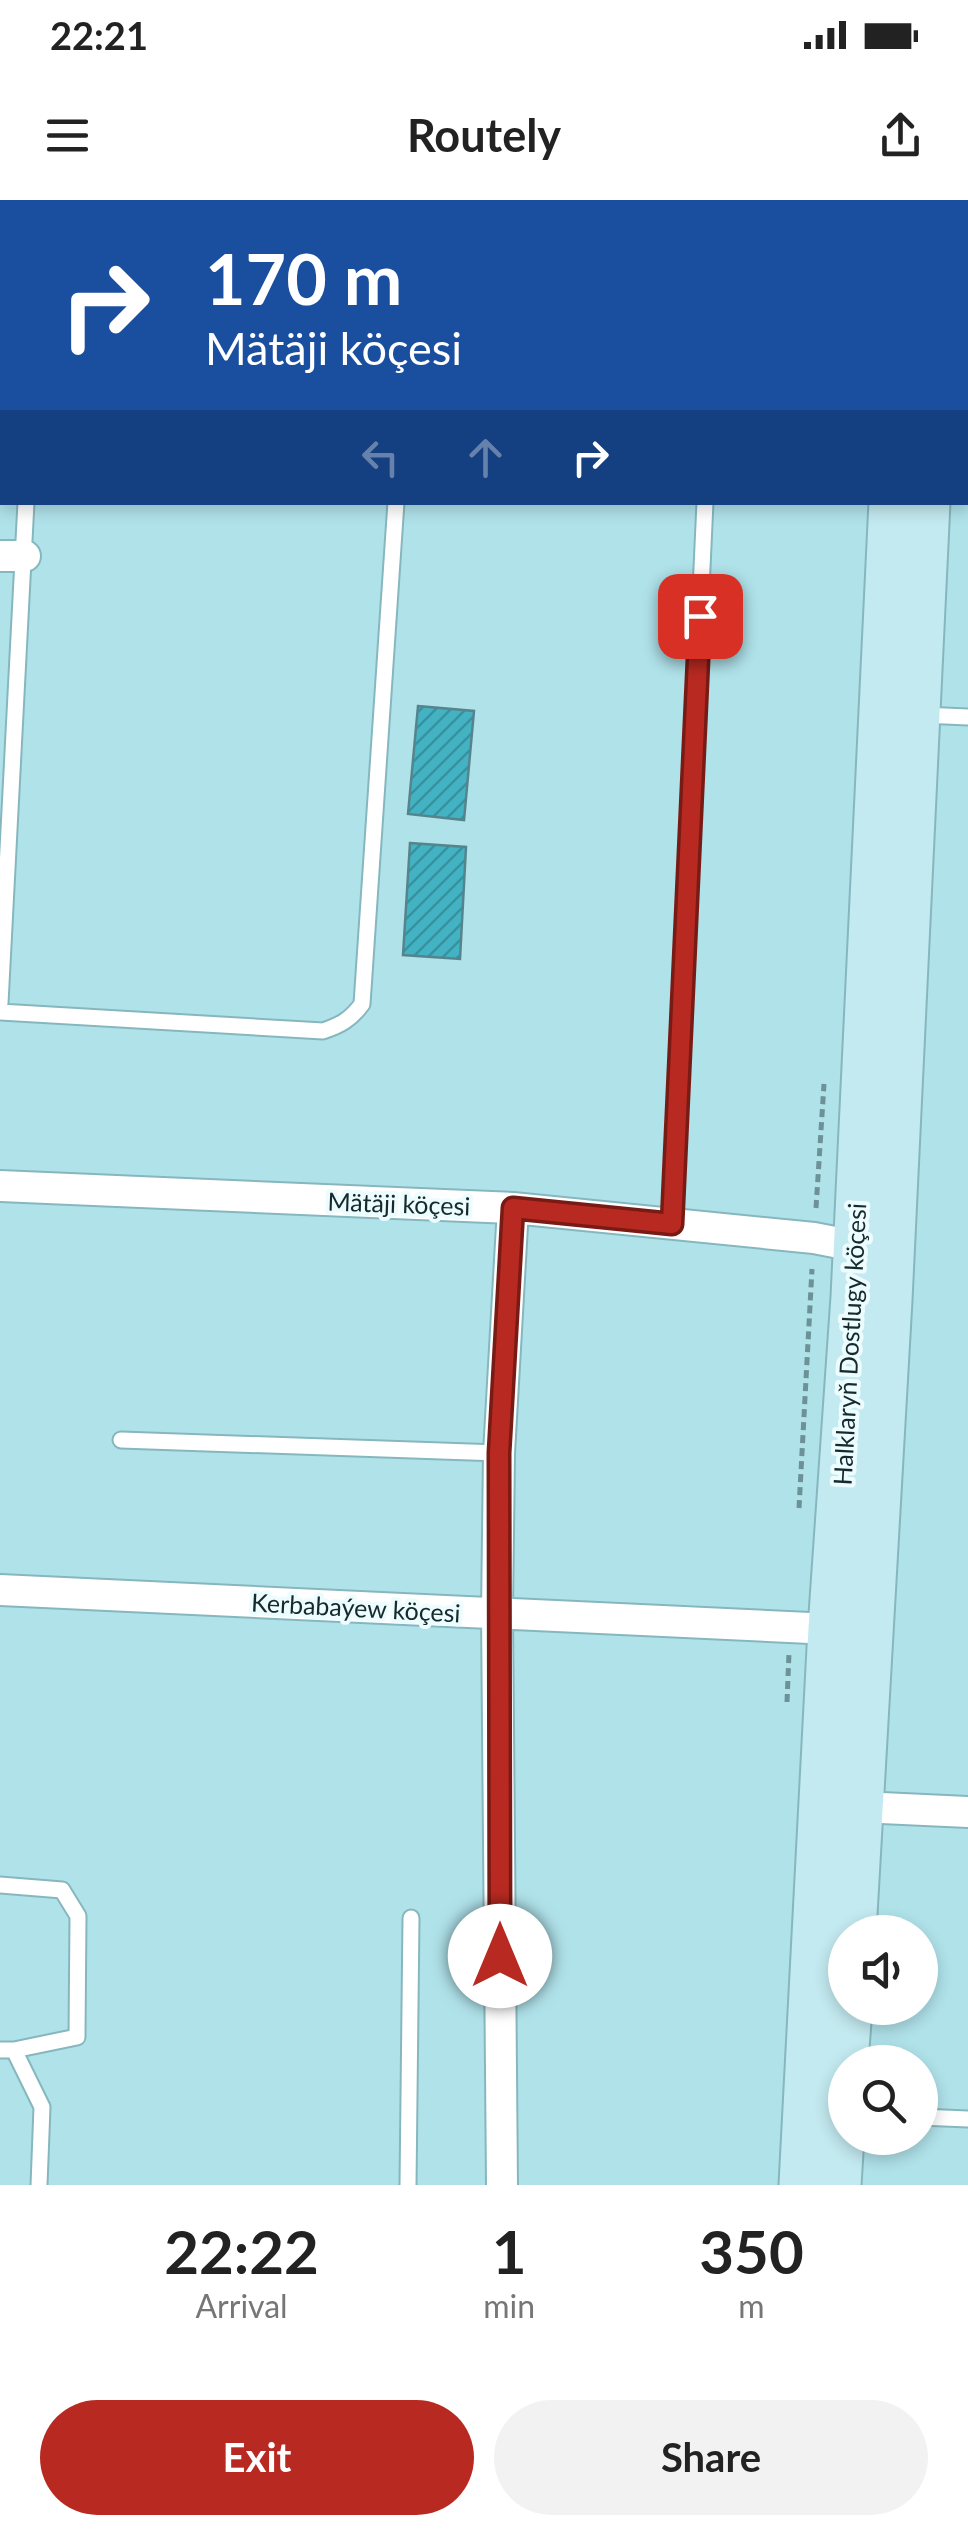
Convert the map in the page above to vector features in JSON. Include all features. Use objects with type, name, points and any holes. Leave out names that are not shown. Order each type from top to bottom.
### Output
[{"type":"street","name":"Halklaryň Dostlugy köçesi","points":[[802,2185],[892,505]]},
{"type":"street","name":"Halklaryň Dostlugy köçesi","points":[[854,1915],[928,505]]},
{"type":"street","name":"Mätäji köçesi","points":[[0,1186],[513,1208],[855,1246]]},
{"type":"street","points":[[502,2185],[497,1613],[499,1453],[513,1208]]},
{"type":"street","name":"Kerbabaýew köçesi","points":[[0,1590],[832,1628]]},
{"type":"street","points":[[860,1807],[968,1812]]},
{"type":"street","points":[[838,2185],[841,2155]]},
{"type":"lane","points":[[0,1003],[12,556],[25,505]]},
{"type":"lane","points":[[0,1012],[323,1031],[340,1026],[353,1016],[362,1004],[396,505]]},
{"type":"lane","points":[[672,1224],[705,505]]},
{"type":"lane","points":[[916,714],[968,716]]},
{"type":"lane","points":[[121,1440],[499,1453]]},
{"type":"lane","points":[[0,1885],[62,1890],[78,1916],[78,2037],[7,2050],[42,2106],[39,2185]]},
{"type":"lane","points":[[408,2185],[411,1918]]},
{"type":"lane","points":[[938,2118],[968,2119]]},
{"type":"building","points":[[418,706],[474,711],[464,820],[408,814]]},
{"type":"building","points":[[410,843],[466,847],[460,959],[403,955]]},
{"type":"route","points":[[500,1956],[499,1453],[513,1208],[672,1224],[700,616]]}]
